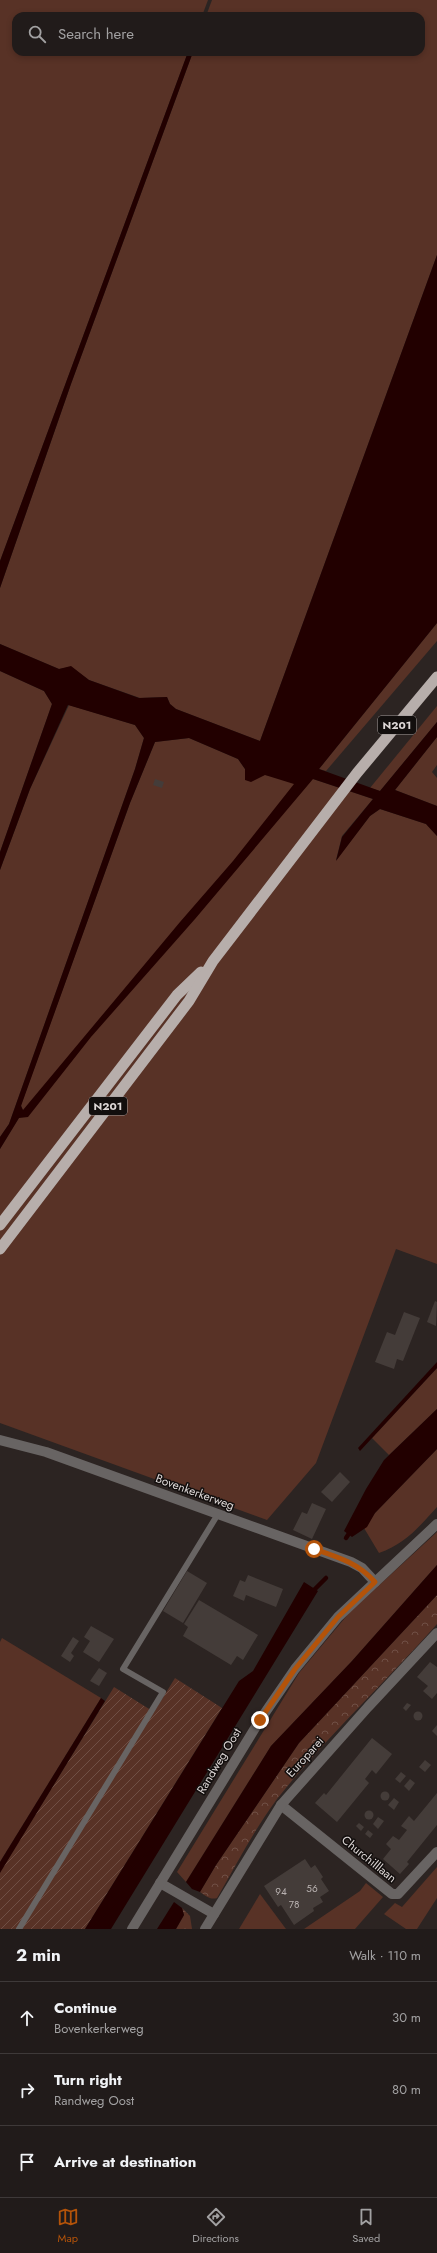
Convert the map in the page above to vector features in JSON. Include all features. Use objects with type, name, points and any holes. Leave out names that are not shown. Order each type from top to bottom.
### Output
[{"type":"highway","name":"N201","points":[[0,1249],[189,1000],[213,961],[357,773],[437,677]]},
{"type":"highway","name":"N201","points":[[0,1225],[177,995],[213,961]]},
{"type":"street","name":"Bovenkerkerweg","points":[[0,1440],[46,1452],[351,1562],[362,1568],[375,1582]]},
{"type":"street","name":"Randweg Oost","points":[[132,1929],[260,1720],[295,1669],[338,1617],[437,1524]]},
{"type":"street","name":"Europarei","points":[[206,1929],[281,1805],[368,1707],[437,1633]]},
{"type":"street","name":"Churchilllaan","points":[[281,1805],[392,1894],[398,1894],[437,1852]]},
{"type":"street","points":[[160,1883],[214,1914]]},
{"type":"lane","points":[[19,1929],[163,1692],[123,1669],[218,1514]]},
{"type":"green space","points":[[0,0],[208,0],[204,12],[12,12],[12,56],[187,56],[0,561]]},
{"type":"green space","points":[[212,0],[437,0],[437,255],[260,741],[176,709],[170,704],[167,697],[140,698],[89,680],[71,667],[59,669],[0,644],[0,588],[71,384],[192,56],[425,56],[425,12],[208,12]]},
{"type":"green space","points":[[437,623],[437,641],[326,771],[319,769]]},
{"type":"green space","points":[[0,671],[44,691],[52,704],[0,852]]},
{"type":"green space","points":[[69,705],[135,725],[144,738],[135,769],[9,1124],[0,1137],[0,870],[30,789]]},
{"type":"green space","points":[[437,706],[437,722],[380,791],[370,788]]},
{"type":"green space","points":[[437,737],[437,765],[432,772],[437,778],[437,806],[395,790]]},
{"type":"green space","points":[[189,738],[238,759],[245,769],[265,775],[313,779],[373,799],[342,836],[336,860],[370,816],[380,809],[426,824],[437,836],[437,1264],[396,1249],[316,1463],[267,1520],[0,1423],[0,1149],[23,1111],[21,1105],[130,803],[155,742]]},
{"type":"green space","points":[[437,1368],[437,1409],[389,1455],[372,1438]]},
{"type":"green space","points":[[437,1449],[437,1507],[418,1528],[404,1540],[379,1553],[364,1528],[375,1513]]},
{"type":"green space","points":[[437,1532],[437,1565],[352,1661],[271,1746],[186,1882],[177,1872],[299,1673],[349,1613]]},
{"type":"green space","points":[[437,1595],[437,1624],[335,1732],[277,1799],[253,1835],[217,1898],[210,1898],[200,1892],[216,1865],[299,1743]]},
{"type":"green space","points":[[2,1638],[101,1698],[0,1862],[0,1642]]},
{"type":"green space","points":[[175,1678],[222,1708],[85,1929],[0,1929],[0,1872],[114,1687],[154,1712]]},
{"type":"green space","points":[[437,1867],[437,1898],[417,1929],[406,1929],[384,1914],[395,1903],[402,1907]]},
{"type":"green space","points":[[366,1883],[383,1897],[355,1929],[304,1929],[360,1891]]},
{"type":"green space","points":[[260,1894],[286,1929],[239,1929]]},
{"type":"green space","points":[[182,1908],[190,1916],[192,1929],[176,1929],[184,1915]]},
{"type":"shaded area","points":[[187,56],[192,56],[71,384],[0,588],[0,561]]},
{"type":"shaded area","points":[[437,255],[437,623],[319,769],[380,791],[437,722],[437,737],[395,790],[437,806],[437,836],[426,824],[380,809],[370,816],[336,861],[342,837],[373,799],[313,779],[195,919],[91,1037],[28,1117],[19,1118],[0,1149],[0,1137],[9,1124],[135,769],[144,738],[135,725],[68,705],[30,789],[0,870],[0,852],[52,704],[44,691],[0,671],[0,644],[59,669],[71,666],[89,680],[139,698],[167,697],[170,704],[176,709],[260,741]],"holes":[[[189,738],[238,759],[245,769],[245,780],[251,782],[265,775],[294,784],[233,861],[23,1110],[21,1106],[130,803],[155,742]]]},
{"type":"shaded area","points":[[437,1362],[437,1368],[360,1451],[358,1448]]},
{"type":"shaded area","points":[[437,1409],[437,1449],[375,1513],[367,1527],[352,1537],[344,1531],[366,1489],[384,1460]]},
{"type":"shaded area","points":[[437,1565],[437,1595],[299,1743],[216,1865],[200,1892],[192,1889],[186,1882],[271,1746],[352,1661]]},
{"type":"shaded area","points":[[304,1582],[318,1591],[111,1929],[85,1929],[239,1681],[253,1671]]},
{"type":"shaded area","points":[[101,1698],[105,1701],[0,1873],[0,1862]]},
{"type":"shaded area","points":[[174,1902],[182,1908],[184,1915],[176,1929],[157,1929]]},
{"type":"building","points":[[155,779],[164,782],[162,788],[153,785]]},
{"type":"building","points":[[435,1301],[437,1302],[436,1326],[427,1322]]},
{"type":"building","points":[[404,1312],[420,1318],[403,1361],[397,1359],[394,1369],[375,1362],[387,1332],[395,1335]]},
{"type":"building","points":[[340,1472],[350,1482],[332,1502],[321,1492]]},
{"type":"building","points":[[312,1503],[326,1509],[312,1539],[293,1530],[302,1512],[307,1514]]},
{"type":"building","points":[[187,1571],[207,1583],[183,1623],[163,1611]]},
{"type":"building","points":[[248,1575],[283,1589],[276,1607],[246,1595],[244,1601],[233,1596],[240,1580],[245,1582]]},
{"type":"building","points":[[199,1600],[258,1635],[243,1660],[237,1656],[231,1665],[183,1636],[188,1627],[184,1624]]},
{"type":"building","points":[[91,1626],[114,1639],[99,1662],[83,1652],[90,1641],[84,1637]]},
{"type":"building","points":[[73,1637],[79,1641],[71,1653],[74,1656],[70,1662],[61,1656]]},
{"type":"building","points":[[430,1662],[437,1667],[437,1693],[432,1699],[423,1691],[428,1686],[417,1677]]},
{"type":"building","points":[[99,1668],[107,1673],[99,1686],[90,1681]]},
{"type":"building","points":[[407,1703],[411,1705],[406,1711],[403,1708]]},
{"type":"building","points":[[418,1711],[423,1716],[418,1721],[413,1716]]},
{"type":"building","points":[[437,1725],[437,1736],[432,1731]]},
{"type":"building","points":[[372,1738],[392,1754],[376,1774],[372,1770],[365,1779],[369,1783],[337,1822],[315,1803],[324,1793],[326,1795]]},
{"type":"building","points":[[425,1760],[431,1765],[425,1772],[419,1767]]},
{"type":"building","points":[[401,1772],[406,1776],[400,1783],[395,1779]]},
{"type":"building","points":[[410,1779],[415,1783],[409,1791],[404,1786]]},
{"type":"building","points":[[385,1791],[390,1796],[385,1801],[380,1796]]},
{"type":"building","points":[[437,1793],[437,1825],[407,1862],[409,1864],[400,1874],[383,1859],[391,1849],[386,1844],[393,1836],[399,1840],[407,1830],[401,1826],[409,1816],[414,1821]]},
{"type":"building","points":[[394,1798],[399,1802],[394,1810],[388,1805]]},
{"type":"building","points":[[369,1810],[374,1815],[369,1820],[364,1815]]},
{"type":"building","points":[[378,1817],[384,1821],[378,1829],[373,1824]]},
{"type":"building","points":[[359,1823],[364,1827],[361,1831],[356,1826]]},
{"type":"building","points":[[368,1830],[373,1834],[370,1838],[365,1834]]},
{"type":"building","points":[[305,1859],[311,1868],[315,1865],[323,1877],[321,1879],[329,1891],[320,1897],[323,1902],[313,1908],[314,1911],[294,1925],[281,1905],[278,1907],[264,1886]]},
{"type":"waterway","points":[[346,1538],[352,1529]]},
{"type":"waterway","points":[[311,1593],[326,1578]]},
{"type":"route","points":[[260,1720],[295,1669],[338,1617],[375,1582],[362,1568],[351,1562],[314,1549]]}]
